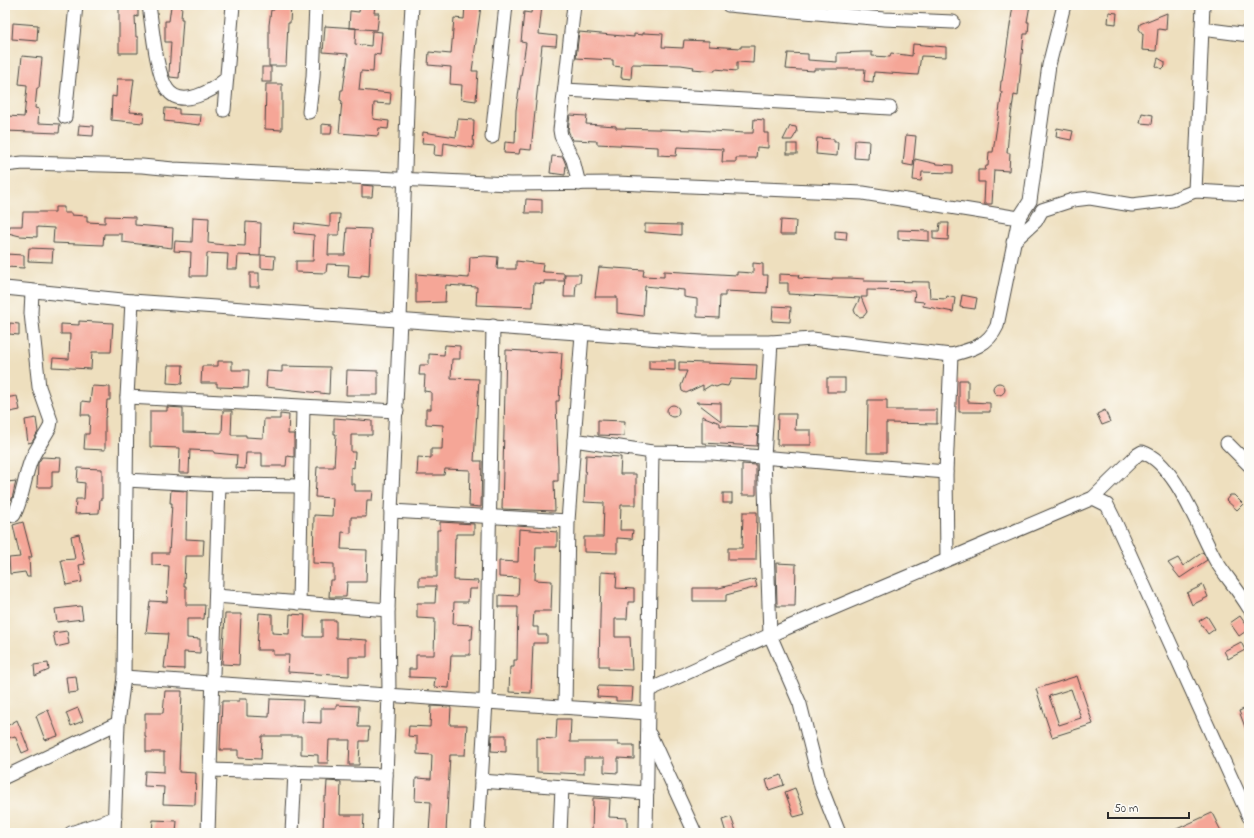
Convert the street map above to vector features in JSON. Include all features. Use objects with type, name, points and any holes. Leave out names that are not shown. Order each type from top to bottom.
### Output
[{"type":"street","points":[[65,117],[76,5]]},
{"type":"street","points":[[149,5],[156,51],[168,90],[176,96],[196,97],[214,90],[226,79]]},
{"type":"street","points":[[224,110],[232,5]]},
{"type":"street","points":[[309,112],[313,77],[316,5]]},
{"type":"street","points":[[384,833],[389,694],[388,610],[412,5]]},
{"type":"street","points":[[492,137],[506,5]]},
{"type":"street","points":[[574,5],[560,130],[561,136],[573,160],[579,184]]},
{"type":"street","points":[[728,5],[884,19],[953,22]]},
{"type":"street","points":[[5,288],[32,292],[132,301],[703,342],[771,342],[812,339],[951,355],[978,347],[994,333],[1019,218],[1030,201],[1049,65],[1064,5]]},
{"type":"street","points":[[1195,191],[1203,5]]},
{"type":"street","points":[[1202,29],[1249,35]]},
{"type":"street","points":[[565,90],[890,108]]},
{"type":"street","points":[[5,165],[30,163],[142,166],[173,169],[510,184],[616,183],[863,193],[1019,218]]},
{"type":"street","points":[[1013,242],[1036,221],[1042,210],[1073,200],[1090,198],[1132,205],[1172,200],[1195,191],[1249,194]]},
{"type":"street","points":[[1030,201],[1042,210]]},
{"type":"street","points":[[14,515],[20,504],[22,489],[31,460],[50,427],[51,421],[39,388],[31,313],[32,292]]},
{"type":"street","points":[[114,833],[118,723],[124,677],[127,397],[132,301]]},
{"type":"street","points":[[478,833],[486,701],[492,326]]},
{"type":"street","points":[[564,707],[568,521],[582,334]]},
{"type":"street","points":[[771,342],[764,457],[770,635],[800,704],[821,787],[840,833]]},
{"type":"street","points":[[947,559],[946,472],[951,355]]},
{"type":"street","points":[[127,397],[397,411]]},
{"type":"street","points":[[299,603],[303,407]]},
{"type":"street","points":[[574,440],[652,452],[712,453],[946,472]]},
{"type":"street","points":[[1227,443],[1249,465]]},
{"type":"street","points":[[646,833],[652,452]]},
{"type":"street","points":[[649,690],[770,635],[1093,498],[1136,455],[1143,452],[1174,480],[1216,560],[1249,608]]},
{"type":"street","points":[[126,480],[219,485],[301,486]]},
{"type":"street","points":[[208,833],[219,485]]},
{"type":"street","points":[[1093,498],[1107,505],[1113,516],[1249,817]]},
{"type":"street","points":[[392,511],[568,521]]},
{"type":"street","points":[[216,596],[388,610]]},
{"type":"street","points":[[124,677],[213,684],[389,694],[648,713]]},
{"type":"street","points":[[5,778],[118,723]]},
{"type":"street","points":[[648,731],[695,833]]},
{"type":"street","points":[[210,770],[386,775]]},
{"type":"street","points":[[292,833],[295,772]]},
{"type":"street","points":[[481,781],[647,793]]},
{"type":"street","points":[[560,833],[562,787]]},
{"type":"street","points":[[72,833],[115,818]]},
{"type":"building","points":[[119,5],[138,7],[138,17],[135,16],[136,37],[138,37],[138,53],[119,53]]},
{"type":"building","points":[[274,5],[291,5],[290,23],[288,23],[286,66],[269,66],[269,25],[271,10],[274,10]]},
{"type":"building","points":[[360,5],[375,5],[374,13],[379,13],[377,30],[349,28],[350,11],[359,12]]},
{"type":"building","points":[[465,5],[481,6],[472,71],[478,71],[476,101],[461,99],[462,85],[450,84],[451,67],[428,65],[429,52],[451,54],[454,18],[464,19]]},
{"type":"building","points":[[532,5],[542,5],[539,34],[557,36],[556,46],[542,45],[531,150],[520,149],[519,154],[504,153],[505,142],[515,143],[516,110],[526,43],[521,42],[524,12],[531,13]]},
{"type":"building","points":[[1013,5],[1030,5],[1027,22],[1029,22],[1028,34],[1024,34],[1018,96],[1014,95],[1009,129],[1007,153],[1010,153],[1009,171],[994,170],[992,204],[984,204],[985,182],[978,182],[978,170],[985,170],[986,166],[988,166],[989,152],[993,152],[1002,92],[1000,92],[1001,81]]},
{"type":"building","points":[[171,6],[182,6],[181,19],[183,19],[179,78],[170,77],[171,42],[165,42],[165,21],[169,21]]},
{"type":"building","points":[[1109,12],[1117,13],[1116,24],[1108,23]]},
{"type":"building","points":[[1167,13],[1166,30],[1158,29],[1156,51],[1142,50],[1143,34],[1139,29],[1140,24]]},
{"type":"building","points":[[13,23],[38,25],[37,41],[12,39]]},
{"type":"building","points":[[325,26],[356,28],[355,44],[371,46],[372,31],[382,32],[380,55],[374,54],[373,72],[361,71],[359,90],[391,93],[390,104],[374,103],[373,119],[389,121],[388,129],[379,128],[378,136],[339,133],[342,101],[340,100],[341,90],[343,90],[348,54],[323,52]]},
{"type":"building","points":[[579,32],[634,37],[634,34],[643,35],[643,33],[663,34],[662,47],[683,48],[684,40],[709,41],[709,46],[741,48],[741,46],[754,46],[753,63],[737,62],[737,71],[693,69],[694,67],[681,65],[632,64],[631,79],[621,78],[622,67],[613,66],[613,60],[576,58]]},
{"type":"building","points":[[913,44],[946,47],[946,57],[921,56],[918,75],[874,72],[873,82],[864,81],[865,69],[814,69],[814,71],[786,69],[788,53],[808,54],[808,60],[837,62],[837,53],[872,52],[872,56],[890,57],[891,53],[912,56]]},
{"type":"building","points":[[22,56],[42,58],[35,108],[39,109],[38,123],[60,124],[59,133],[5,131],[7,116],[24,117],[27,85],[19,84]]},
{"type":"building","points":[[1158,58],[1165,62],[1165,66],[1162,69],[1156,66]]},
{"type":"building","points":[[262,67],[271,67],[271,82],[262,82]]},
{"type":"building","points":[[117,79],[134,79],[130,112],[144,113],[143,123],[111,120],[112,96],[116,97]]},
{"type":"building","points":[[266,84],[282,84],[282,130],[265,129]]},
{"type":"building","points":[[165,108],[179,109],[179,114],[201,115],[200,125],[164,121]]},
{"type":"building","points":[[1142,113],[1153,115],[1152,124],[1140,123]]},
{"type":"building","points":[[570,115],[587,116],[586,124],[616,126],[616,128],[744,133],[753,133],[754,119],[764,120],[764,133],[768,133],[768,148],[757,147],[756,158],[736,158],[736,162],[722,162],[723,149],[677,147],[676,156],[658,155],[658,147],[597,144],[597,141],[572,140],[568,130]]},
{"type":"building","points":[[458,119],[474,120],[473,148],[444,143],[443,156],[434,155],[435,144],[422,143],[423,132],[456,137]]},
{"type":"building","points":[[322,124],[332,125],[331,134],[322,134]]},
{"type":"building","points":[[79,125],[94,126],[93,136],[78,135]]},
{"type":"building","points":[[790,126],[796,127],[797,132],[792,140],[783,140]]},
{"type":"building","points":[[1057,128],[1073,131],[1071,140],[1056,137]]},
{"type":"building","points":[[906,135],[916,136],[913,166],[903,164]]},
{"type":"building","points":[[817,138],[834,139],[834,142],[838,142],[837,156],[816,154]]},
{"type":"building","points":[[855,140],[869,141],[868,159],[854,158]]},
{"type":"building","points":[[787,144],[797,144],[797,154],[787,154]]},
{"type":"building","points":[[552,156],[563,157],[566,165],[565,175],[550,173]]},
{"type":"building","points":[[915,159],[937,164],[953,165],[953,173],[922,172],[921,181],[913,180]]},
{"type":"building","points":[[362,185],[373,186],[372,197],[362,197]]},
{"type":"building","points":[[526,199],[542,200],[542,213],[525,213]]},
{"type":"building","points":[[55,207],[64,207],[64,213],[71,213],[71,215],[87,216],[87,222],[105,223],[105,216],[135,217],[135,225],[173,228],[172,248],[122,242],[122,234],[104,234],[103,245],[53,243],[54,228],[37,227],[37,237],[20,236],[8,233],[10,226],[22,226],[23,212],[55,212]]},
{"type":"building","points":[[330,214],[340,214],[339,235],[329,235],[328,255],[345,255],[347,228],[371,229],[369,276],[361,275],[361,278],[348,277],[349,265],[327,264],[326,273],[296,272],[296,261],[313,261],[314,235],[294,233],[295,223],[330,227]]},
{"type":"building","points":[[193,217],[209,218],[208,243],[224,245],[245,246],[246,222],[261,223],[260,256],[238,255],[237,269],[227,269],[228,254],[207,253],[206,276],[190,276],[191,252],[174,251],[175,241],[192,242]]},
{"type":"building","points":[[781,220],[796,221],[795,235],[780,235]]},
{"type":"building","points":[[940,223],[949,223],[948,240],[933,239],[933,231],[939,231]]},
{"type":"building","points":[[645,224],[681,225],[681,235],[645,232]]},
{"type":"building","points":[[898,230],[929,231],[929,241],[898,239]]},
{"type":"building","points":[[835,231],[847,232],[846,240],[835,239]]},
{"type":"building","points":[[29,248],[53,249],[52,262],[28,261]]},
{"type":"building","points":[[5,254],[24,255],[24,268],[5,267]]},
{"type":"building","points":[[261,255],[275,256],[274,269],[261,268]]},
{"type":"building","points":[[470,257],[498,257],[497,269],[516,269],[516,261],[543,264],[542,271],[564,273],[564,281],[544,281],[544,284],[534,283],[533,307],[476,305],[477,287],[446,285],[445,302],[416,303],[416,274],[469,278]]},
{"type":"building","points":[[753,263],[763,264],[763,275],[768,275],[767,293],[725,291],[725,296],[720,296],[719,318],[697,317],[697,299],[684,297],[684,290],[645,286],[643,316],[617,313],[617,297],[595,297],[599,267],[644,270],[643,276],[664,277],[664,271],[737,275],[737,272],[753,273]]},
{"type":"building","points":[[250,273],[259,273],[259,287],[250,287]]},
{"type":"building","points":[[565,274],[581,274],[580,283],[576,283],[575,297],[564,297]]},
{"type":"building","points":[[779,274],[799,275],[798,278],[832,280],[832,278],[850,278],[864,279],[864,281],[929,282],[930,298],[946,299],[947,296],[955,298],[953,312],[923,306],[924,302],[914,301],[915,291],[867,290],[867,297],[861,297],[867,312],[864,316],[860,317],[856,315],[854,310],[860,298],[788,294],[788,283],[779,283]]},
{"type":"building","points":[[962,295],[977,298],[975,309],[960,307]]},
{"type":"building","points":[[773,306],[791,307],[790,322],[772,321]]},
{"type":"building","points":[[79,321],[113,323],[111,352],[92,352],[91,369],[52,367],[53,358],[69,359],[70,334],[61,334],[61,324],[79,325]]},
{"type":"building","points":[[10,323],[19,324],[19,335],[9,334]]},
{"type":"building","points":[[445,345],[460,346],[460,359],[452,359],[451,378],[479,379],[474,461],[482,461],[481,507],[469,506],[470,470],[445,469],[444,475],[417,475],[418,457],[431,458],[431,449],[442,449],[443,425],[426,424],[426,409],[431,409],[431,392],[424,391],[425,375],[419,375],[420,365],[429,365],[429,354],[444,355]]},
{"type":"building","points":[[506,350],[562,353],[559,401],[556,401],[558,481],[554,481],[555,511],[502,509]]},
{"type":"building","points":[[649,360],[675,360],[675,370],[649,369]]},
{"type":"building","points":[[218,361],[232,361],[232,370],[249,370],[248,388],[217,387],[217,383],[201,383],[202,366],[218,366]]},
{"type":"building","points":[[679,362],[757,365],[756,380],[731,379],[728,386],[721,385],[716,387],[711,385],[703,390],[703,385],[686,393],[682,391],[681,386],[687,371],[679,371]]},
{"type":"building","points":[[168,365],[183,365],[182,384],[167,383]]},
{"type":"building","points":[[282,366],[330,367],[329,394],[266,387],[267,371],[282,372]]},
{"type":"building","points":[[347,370],[378,371],[378,395],[346,395]]},
{"type":"building","points":[[827,378],[845,378],[845,392],[827,392]]},
{"type":"building","points":[[959,380],[968,380],[968,402],[990,403],[990,412],[959,412]]},
{"type":"building","points":[[997,383],[1001,383],[1005,389],[1001,395],[997,395],[993,391],[993,387]]},
{"type":"building","points":[[92,386],[110,387],[110,400],[107,400],[105,417],[105,450],[84,449],[85,434],[89,434],[90,415],[81,415],[82,401],[90,402]]},
{"type":"building","points":[[17,396],[20,410],[5,413],[5,398]]},
{"type":"building","points":[[868,400],[887,400],[887,410],[937,410],[937,424],[886,423],[886,453],[867,453]]},
{"type":"building","points":[[696,402],[721,403],[721,421]]},
{"type":"building","points":[[671,405],[675,405],[679,411],[675,417],[671,417],[667,413],[667,409]]},
{"type":"building","points":[[167,407],[183,408],[183,432],[222,433],[223,411],[232,411],[231,435],[246,435],[246,437],[263,438],[264,419],[280,419],[280,414],[289,415],[288,434],[294,434],[294,457],[287,456],[286,466],[262,466],[262,453],[246,453],[245,469],[236,468],[237,455],[214,453],[214,451],[190,450],[189,473],[179,473],[180,448],[150,447],[150,411],[167,411]]},
{"type":"building","points":[[1105,410],[1110,422],[1102,425],[1097,414]]},
{"type":"building","points":[[778,414],[796,414],[795,430],[811,430],[811,445],[777,445]]},
{"type":"building","points":[[702,416],[720,423],[720,426],[758,427],[757,446],[702,443]]},
{"type":"building","points":[[36,418],[38,432],[32,442],[28,443],[25,420]]},
{"type":"building","points":[[334,418],[372,421],[372,435],[351,435],[351,452],[355,452],[354,468],[351,467],[351,484],[355,484],[355,491],[373,491],[372,500],[367,500],[366,517],[351,517],[351,533],[342,532],[341,549],[367,550],[366,582],[347,582],[346,597],[329,597],[330,580],[334,580],[334,564],[313,563],[314,515],[332,516],[333,498],[315,497],[317,467],[334,467],[336,434],[334,434]]},
{"type":"building","points":[[598,420],[625,421],[624,436],[598,435]]},
{"type":"building","points":[[586,455],[621,457],[620,474],[636,474],[636,505],[621,505],[620,530],[633,530],[632,539],[617,538],[617,553],[584,552],[584,537],[603,537],[604,503],[584,502]]},
{"type":"building","points":[[42,457],[61,458],[60,471],[52,471],[52,487],[37,487],[38,463]]},
{"type":"building","points":[[742,464],[756,465],[756,495],[742,495]]},
{"type":"building","points":[[78,468],[102,469],[102,499],[100,499],[99,513],[75,514],[76,499],[84,499],[85,483],[77,482]]},
{"type":"building","points":[[16,481],[12,499],[9,500],[7,482]]},
{"type":"building","points":[[171,490],[187,491],[186,539],[204,540],[203,556],[185,556],[184,586],[186,586],[186,605],[205,605],[204,619],[187,619],[187,638],[200,639],[200,653],[184,652],[184,669],[164,668],[168,634],[146,633],[150,601],[167,602],[169,566],[152,565],[152,553],[169,553],[172,503],[170,503]]},
{"type":"building","points":[[723,493],[732,493],[732,503],[723,503]]},
{"type":"building","points":[[1230,495],[1234,495],[1243,504],[1237,510],[1226,500]]},
{"type":"building","points":[[743,512],[757,512],[756,560],[728,560],[728,548],[742,548]]},
{"type":"building","points":[[23,522],[32,557],[29,557],[30,577],[27,577],[25,572],[10,574],[9,558],[20,557],[13,525]]},
{"type":"building","points":[[440,522],[474,524],[474,534],[456,534],[454,580],[478,581],[477,589],[469,589],[468,602],[454,602],[453,624],[473,625],[472,639],[470,639],[470,655],[451,655],[449,688],[434,687],[435,678],[409,677],[409,669],[416,669],[416,655],[434,655],[435,619],[417,618],[417,603],[435,603],[436,586],[419,586],[419,577],[437,577],[437,530],[440,530]]},
{"type":"building","points":[[519,529],[557,532],[557,547],[536,547],[535,580],[552,581],[551,611],[534,611],[533,627],[538,627],[538,635],[547,635],[547,643],[533,643],[531,693],[509,692],[510,667],[514,667],[514,660],[517,660],[518,607],[499,607],[499,595],[518,596],[519,578],[499,577],[499,561],[518,562]]},
{"type":"building","points":[[79,534],[85,564],[79,565],[82,582],[66,585],[61,560],[75,559],[71,536]]},
{"type":"building","points":[[1203,552],[1207,560],[1180,578],[1168,563],[1178,558],[1183,566]]},
{"type":"building","points":[[776,563],[796,564],[795,606],[777,606]]},
{"type":"building","points":[[601,572],[617,573],[616,588],[634,589],[634,602],[628,602],[627,619],[615,619],[615,637],[630,637],[632,670],[608,669],[608,666],[599,666]]},
{"type":"building","points":[[755,579],[757,587],[726,595],[726,601],[693,601],[693,588],[719,588]]},
{"type":"building","points":[[1203,585],[1208,597],[1192,605],[1187,593]]},
{"type":"building","points":[[81,606],[83,619],[57,622],[55,609]]},
{"type":"building","points":[[259,613],[272,614],[272,633],[289,634],[290,614],[305,615],[304,637],[322,637],[322,620],[336,620],[336,638],[367,640],[367,657],[349,657],[349,676],[288,672],[289,655],[273,655],[273,650],[257,650]]},
{"type":"building","points":[[225,614],[241,614],[239,665],[222,664]]},
{"type":"building","points":[[1207,616],[1215,629],[1208,634],[1199,621]]},
{"type":"building","points":[[1240,616],[1249,629],[1239,636],[1230,623]]},
{"type":"building","points":[[67,631],[69,644],[56,647],[53,633]]},
{"type":"building","points":[[1241,642],[1245,650],[1228,659],[1224,651]]},
{"type":"building","points":[[48,663],[49,670],[35,676],[34,665]]},
{"type":"building","points":[[76,676],[78,692],[68,693],[66,677]]},
{"type":"building","points":[[1077,676],[1093,724],[1052,737],[1036,689]],"holes":[[[1071,689],[1081,718],[1059,725],[1049,696]]]},
{"type":"building","points":[[598,686],[633,687],[632,701],[616,701],[616,698],[597,697]]},
{"type":"building","points":[[165,691],[182,691],[179,772],[196,773],[195,805],[163,804],[164,787],[144,786],[145,771],[164,772],[164,752],[146,752],[145,713],[163,713]]},
{"type":"building","points":[[239,699],[247,699],[247,716],[269,717],[270,699],[303,700],[302,722],[321,723],[321,708],[336,708],[336,705],[359,706],[358,727],[369,727],[368,741],[360,741],[359,765],[349,765],[350,740],[329,740],[328,763],[318,763],[318,755],[301,754],[301,736],[262,736],[261,759],[238,758],[238,750],[220,750],[222,701],[239,701]]},
{"type":"building","points":[[431,706],[451,707],[450,725],[467,725],[465,755],[450,755],[446,833],[429,833],[431,802],[415,801],[416,778],[431,779],[432,755],[417,754],[417,737],[408,736],[409,726],[430,727]]},
{"type":"building","points":[[1249,707],[1249,735],[1248,735],[1239,711]]},
{"type":"building","points":[[78,708],[83,721],[71,726],[66,713]]},
{"type":"building","points":[[48,710],[58,736],[45,740],[36,716]]},
{"type":"building","points":[[557,719],[571,719],[570,742],[618,742],[618,745],[634,745],[634,759],[618,758],[618,773],[604,772],[604,758],[584,758],[584,774],[537,772],[537,738],[556,739]]},
{"type":"building","points":[[17,720],[29,750],[22,753],[15,736],[5,739],[5,727]]},
{"type":"building","points":[[492,735],[506,735],[506,752],[491,751]]},
{"type":"building","points":[[781,775],[784,785],[769,790],[766,780]]},
{"type":"building","points":[[327,781],[341,782],[340,815],[364,815],[363,833],[323,833],[324,797],[326,797]]},
{"type":"building","points":[[795,788],[805,814],[794,817],[785,792]]},
{"type":"building","points":[[593,798],[610,799],[609,817],[627,818],[627,831],[592,831]]},
{"type":"building","points":[[1212,813],[1222,833],[1168,833]]},
{"type":"building","points":[[731,817],[736,831],[726,833],[722,820]]},
{"type":"building","points":[[153,820],[177,821],[176,833],[152,833]]}]
